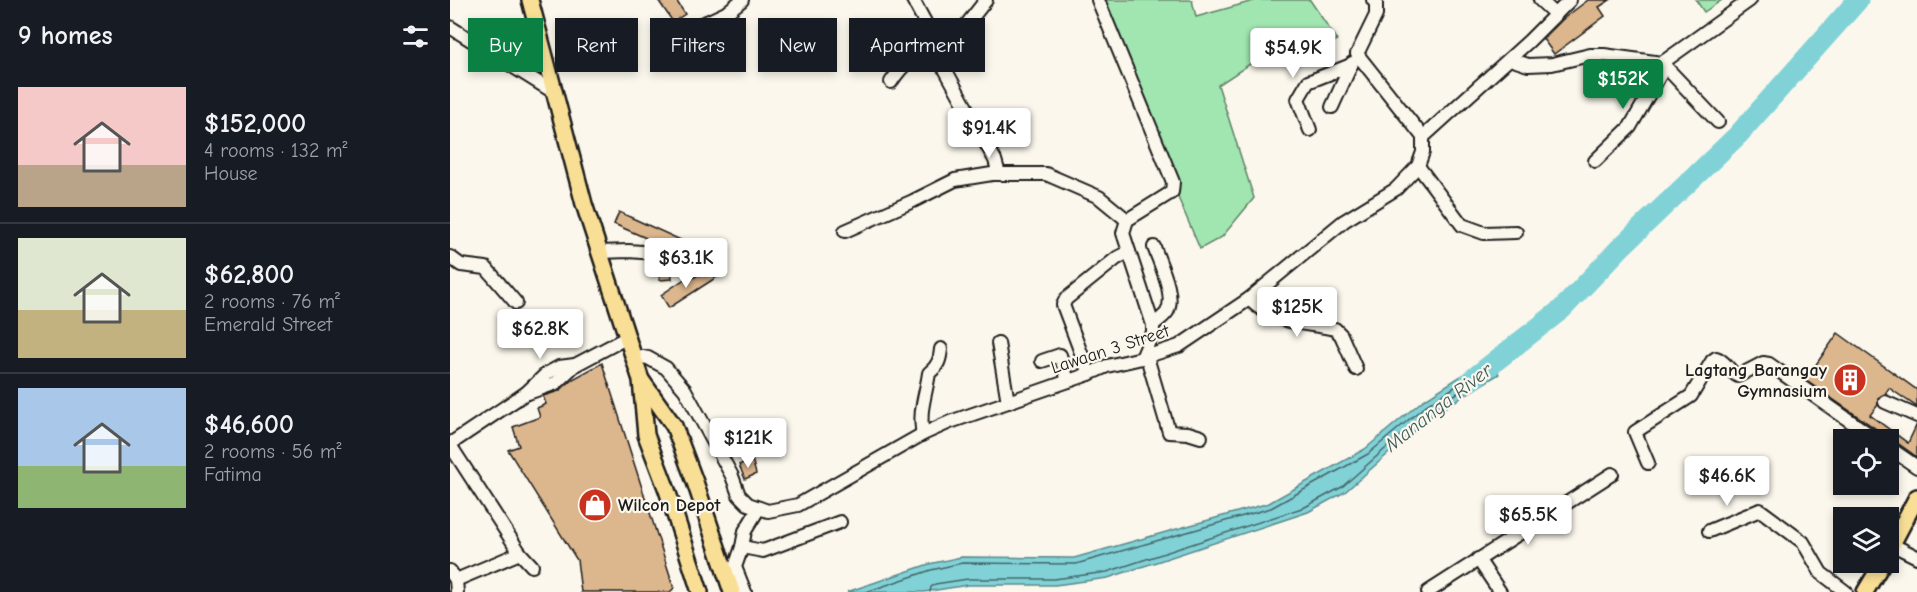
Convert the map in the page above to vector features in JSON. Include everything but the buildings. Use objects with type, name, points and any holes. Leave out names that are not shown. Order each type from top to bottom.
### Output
[{"type":"main road","points":[[530,0],[584,204],[641,380],[646,435],[667,490],[700,592]]},
{"type":"main road","points":[[641,380],[674,426],[732,592]]},
{"type":"main road","points":[[1899,535],[1915,506]]},
{"type":"main road","points":[[1865,592],[1876,573]]},
{"type":"street","points":[[715,18],[742,0]]},
{"type":"street","points":[[913,0],[923,18]]},
{"type":"street","points":[[972,18],[986,0]]},
{"type":"street","points":[[1098,0],[1173,182],[1172,192],[1127,220],[1123,233],[1153,325],[1145,357],[1169,432],[1188,433],[1201,437]]},
{"type":"street","points":[[1332,107],[1376,15],[1376,3],[1373,0]]},
{"type":"street","points":[[1540,0],[1555,14]]},
{"type":"street","points":[[1423,137],[1510,59],[1570,0]]},
{"type":"street","points":[[1595,160],[1630,127],[1660,75],[1662,63],[1750,0]]},
{"type":"street","points":[[450,27],[555,93]]},
{"type":"street","points":[[1510,59],[1528,65],[1552,64],[1590,55],[1604,55],[1662,63],[1718,122]]},
{"type":"street","points":[[1310,130],[1298,99],[1308,82],[1354,59]]},
{"type":"street","points":[[1354,59],[1423,137],[1423,152],[1418,166],[1462,225],[1484,233],[1516,232]]},
{"type":"street","points":[[891,81],[898,72]]},
{"type":"street","points":[[947,72],[995,160],[999,174]]},
{"type":"street","name":"Lawaan 3 Street","points":[[759,508],[768,511],[798,505],[923,434],[950,422],[1107,366],[1179,346],[1249,299],[1344,221],[1396,189],[1418,166]]},
{"type":"street","points":[[845,231],[955,180],[999,174],[1046,174],[1099,197],[1127,220]]},
{"type":"street","points":[[1153,325],[1167,313],[1171,301],[1169,288],[1154,247]]},
{"type":"street","points":[[600,252],[628,251],[656,254],[704,268]]},
{"type":"street","points":[[1089,374],[1063,305],[1066,299],[1117,258],[1129,252]]},
{"type":"street","points":[[450,257],[461,265],[486,268],[516,303]]},
{"type":"street","points":[[1249,299],[1260,310],[1272,317],[1335,329],[1341,335],[1356,369]]},
{"type":"street","points":[[531,566],[520,553],[450,445],[526,393],[556,383],[575,365],[626,338]]},
{"type":"street","points":[[998,343],[1008,402]]},
{"type":"street","points":[[923,434],[921,408],[929,373],[937,367],[941,349]]},
{"type":"street","points":[[632,355],[648,358],[666,368],[685,390],[732,476],[739,495],[748,504],[759,508],[745,531],[735,567],[745,592]]},
{"type":"street","points":[[1042,361],[1060,355],[1068,381]]},
{"type":"street","points":[[1648,463],[1635,432],[1691,396],[1716,358],[1738,376],[1763,363],[1769,364],[1861,429]]},
{"type":"street","points":[[1885,402],[1917,417]]},
{"type":"street","points":[[1899,455],[1917,467]]},
{"type":"street","points":[[1428,592],[1612,474]]},
{"type":"street","points":[[1709,531],[1756,511],[1762,512],[1803,542],[1821,573],[1846,592]]},
{"type":"street","points":[[742,546],[764,551],[840,522]]},
{"type":"street","points":[[1899,551],[1917,557]]},
{"type":"street","points":[[454,581],[520,553]]},
{"type":"street","points":[[1478,559],[1500,592]]},
{"type":"green space","points":[[1094,0],[1192,0],[1196,17],[1257,0],[1310,0],[1337,40],[1298,65],[1253,62],[1218,85],[1254,198],[1222,237],[1200,249]]},
{"type":"green space","points":[[1696,0],[1722,0],[1704,12]]},
{"type":"water","points":[[1489,358],[1499,374],[1431,416],[1345,492],[1308,512],[1108,578],[1055,585],[968,585],[924,592],[847,592],[929,564],[961,557],[1074,558],[1269,503],[1365,449],[1422,401]]},
{"type":"waterway","name":"Mananga River","points":[[1470,381],[1562,309],[1620,248],[1738,135],[1858,0]]},
{"type":"place","name":"Lagtang Barangay Gymnasium","points":[[1850,380]]},
{"type":"place","name":"Wilcon Depot","points":[[595,505]]}]
